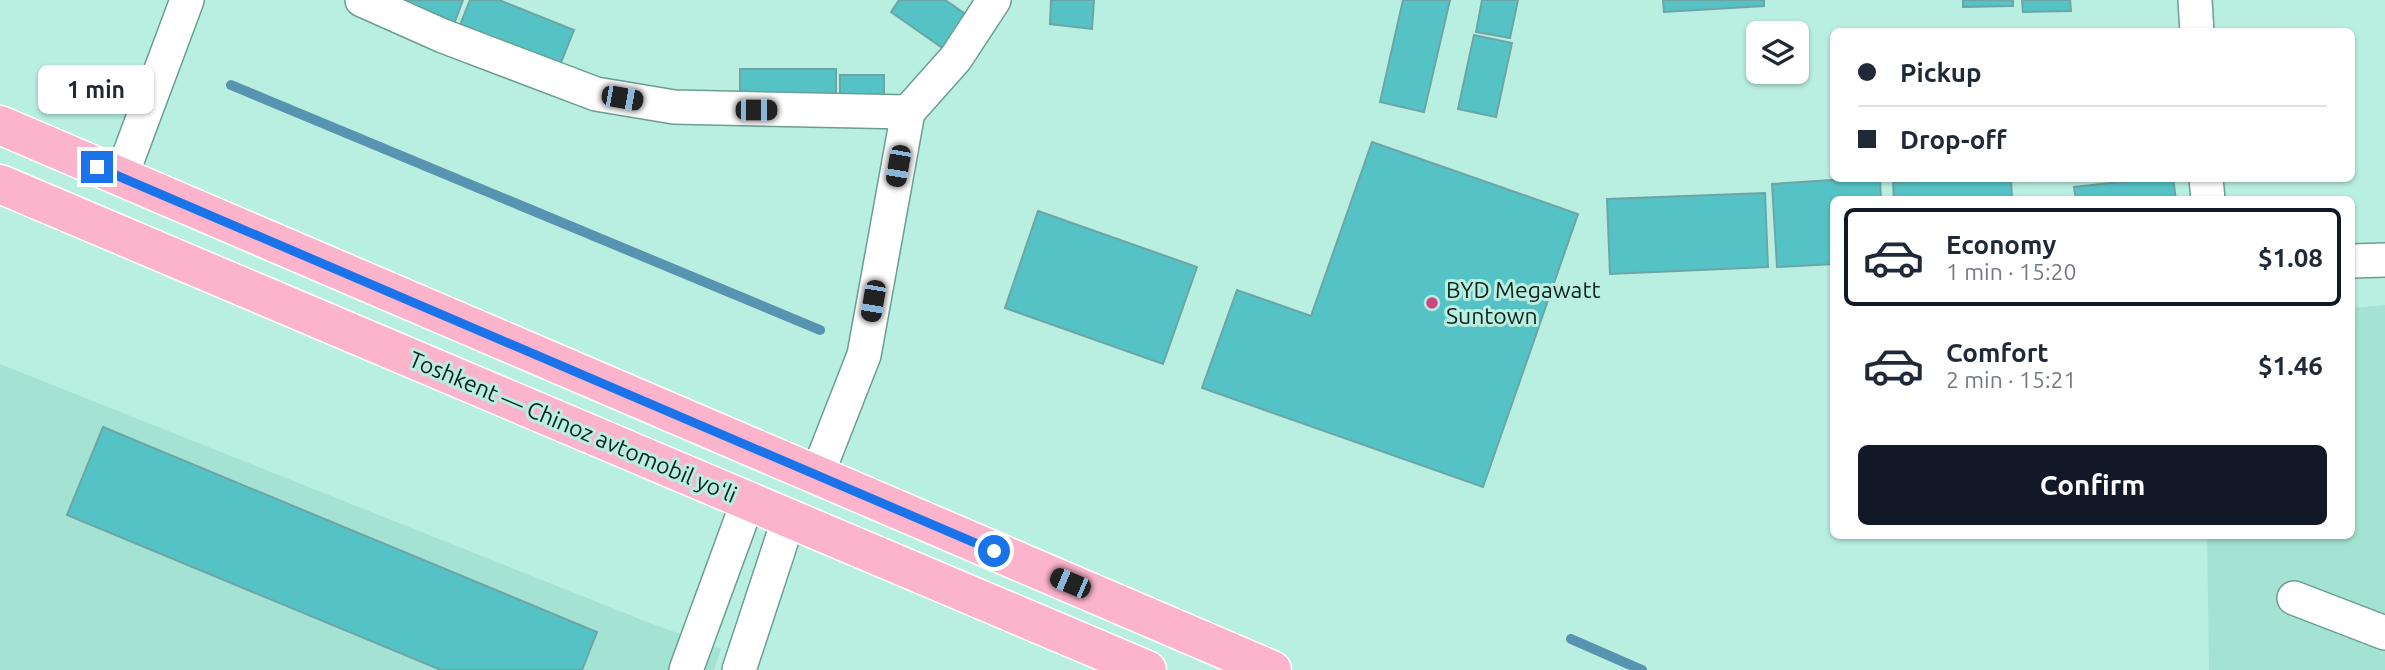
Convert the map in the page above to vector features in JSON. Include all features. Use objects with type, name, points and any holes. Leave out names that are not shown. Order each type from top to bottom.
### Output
[{"type":"highway","points":[[0,125],[1272,670]]},
{"type":"highway","name":"Toshkent — Chinoz avtomobil yoʻli","points":[[0,184],[1147,670]]},
{"type":"street","points":[[121,177],[187,0]]},
{"type":"street","points":[[362,0],[443,36],[596,94],[674,107],[908,112]]},
{"type":"street","points":[[817,475],[864,355],[908,112],[956,58],[994,0]]},
{"type":"street","points":[[2195,0],[2197,28]]},
{"type":"street","points":[[2355,261],[2385,260]]},
{"type":"street","points":[[686,670],[748,501]]},
{"type":"street","points":[[738,670],[789,519]]},
{"type":"street","points":[[2294,598],[2385,633]]},
{"type":"shaded area","points":[[2385,305],[2385,670],[2209,670],[2207,539],[2355,539],[2355,308]]},
{"type":"shaded area","points":[[0,364],[721,649],[714,670],[0,670]]},
{"type":"building","points":[[387,0],[463,0],[451,32]]},
{"type":"building","points":[[470,0],[499,0],[574,30],[556,75],[456,35]]},
{"type":"building","points":[[899,0],[945,0],[967,15],[944,49],[891,12]]},
{"type":"building","points":[[1051,0],[1094,0],[1092,29],[1050,24]]},
{"type":"building","points":[[1403,0],[1450,0],[1424,112],[1380,102]]},
{"type":"building","points":[[1482,0],[1518,0],[1510,38],[1476,32]]},
{"type":"building","points":[[1663,0],[1764,0],[1764,6],[1664,12]]},
{"type":"building","points":[[1963,0],[2013,0],[2013,6],[1963,7]]},
{"type":"building","points":[[2022,0],[2070,0],[2071,11],[2023,12]]},
{"type":"building","points":[[1474,35],[1512,43],[1496,117],[1458,109]]},
{"type":"building","points":[[740,69],[836,69],[836,105],[740,105]]},
{"type":"building","points":[[840,75],[884,75],[884,105],[840,105]]},
{"type":"building","name":"BYD Megawatt Suntown","points":[[1372,142],[1578,214],[1483,487],[1202,388],[1237,290],[1311,316]]},
{"type":"building","points":[[1830,180],[1880,182],[1881,196],[1830,196],[1830,264],[1777,267],[1772,184]]},
{"type":"building","points":[[1893,182],[2011,182],[2012,196],[1894,196]]},
{"type":"building","points":[[2121,182],[2174,182],[2175,196],[2075,196],[2074,187]]},
{"type":"building","points":[[1765,193],[1768,267],[1610,274],[1607,199]]},
{"type":"building","points":[[1038,211],[1197,267],[1163,364],[1005,308]]},
{"type":"building","points":[[103,427],[597,632],[582,670],[441,670],[67,515]]},
{"type":"waterway","points":[[231,85],[820,330]]},
{"type":"waterway","points":[[1571,639],[1642,670]]},
{"type":"place","name":"BYD Megawatt Suntown","points":[[1432,303]]},
{"type":"route","points":[[97,167],[994,551]]}]
